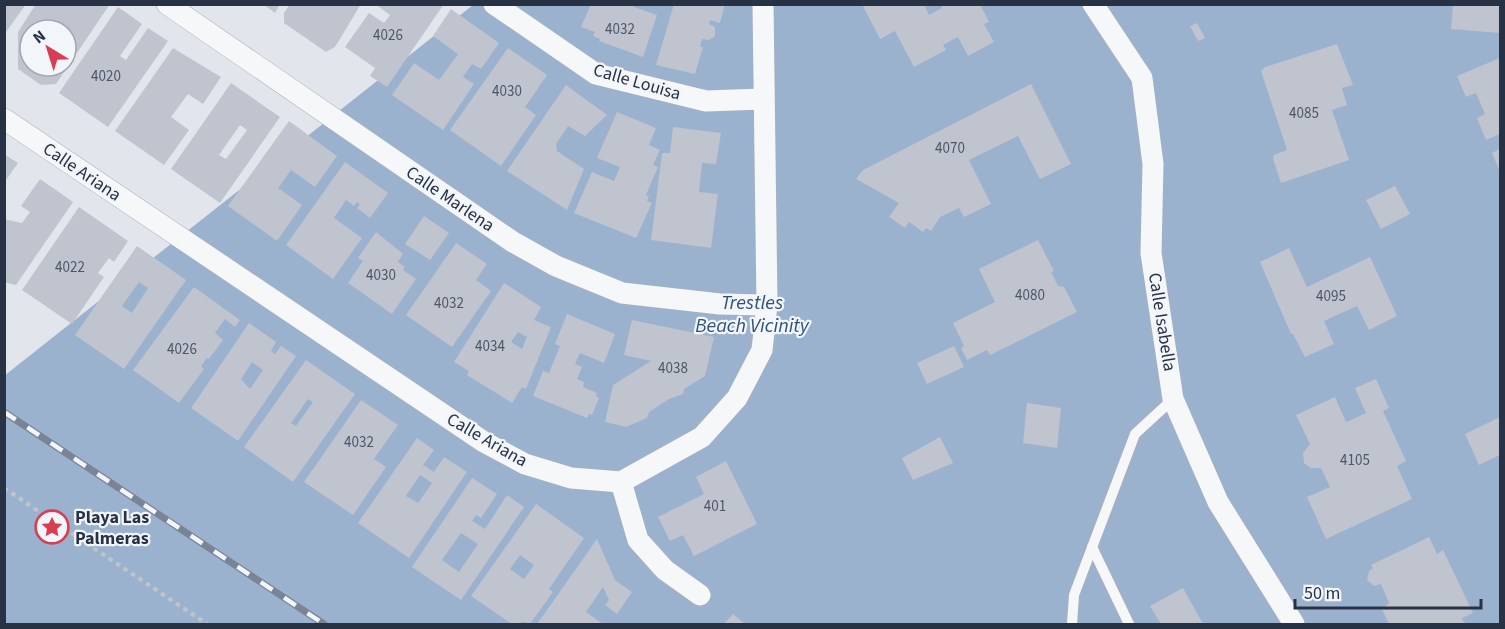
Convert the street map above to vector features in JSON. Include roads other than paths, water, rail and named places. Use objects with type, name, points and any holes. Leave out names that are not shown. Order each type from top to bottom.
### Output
[{"type":"street","name":"Calle Marlena","points":[[167,4],[513,242],[556,266],[622,293],[720,304],[767,305]]},
{"type":"street","name":"Calle Louisa","points":[[494,4],[596,74],[706,101],[763,99]]},
{"type":"street","points":[[700,595],[665,570],[638,540],[621,482],[702,437],[737,398],[762,350],[767,305],[763,4]]},
{"type":"street","name":"Calle Isabella","points":[[1093,4],[1142,78],[1153,164],[1151,253],[1173,399],[1218,502],[1294,624]]},
{"type":"street","name":"Calle Ariana","points":[[4,119],[484,442],[525,464],[562,475],[621,482]]},
{"type":"lane","points":[[1072,624],[1074,595],[1135,434],[1173,399]]},
{"type":"lane","points":[[1092,548],[1129,624]]},
{"type":"water","name":"Trestles Beach Vicinity","points":[[473,5],[1500,5],[1500,624],[5,624],[4,376]]},
{"type":"railway","points":[[4,412],[324,624]]},
{"type":"place","name":"Playa Las Palmeras","points":[[52,527]]}]
